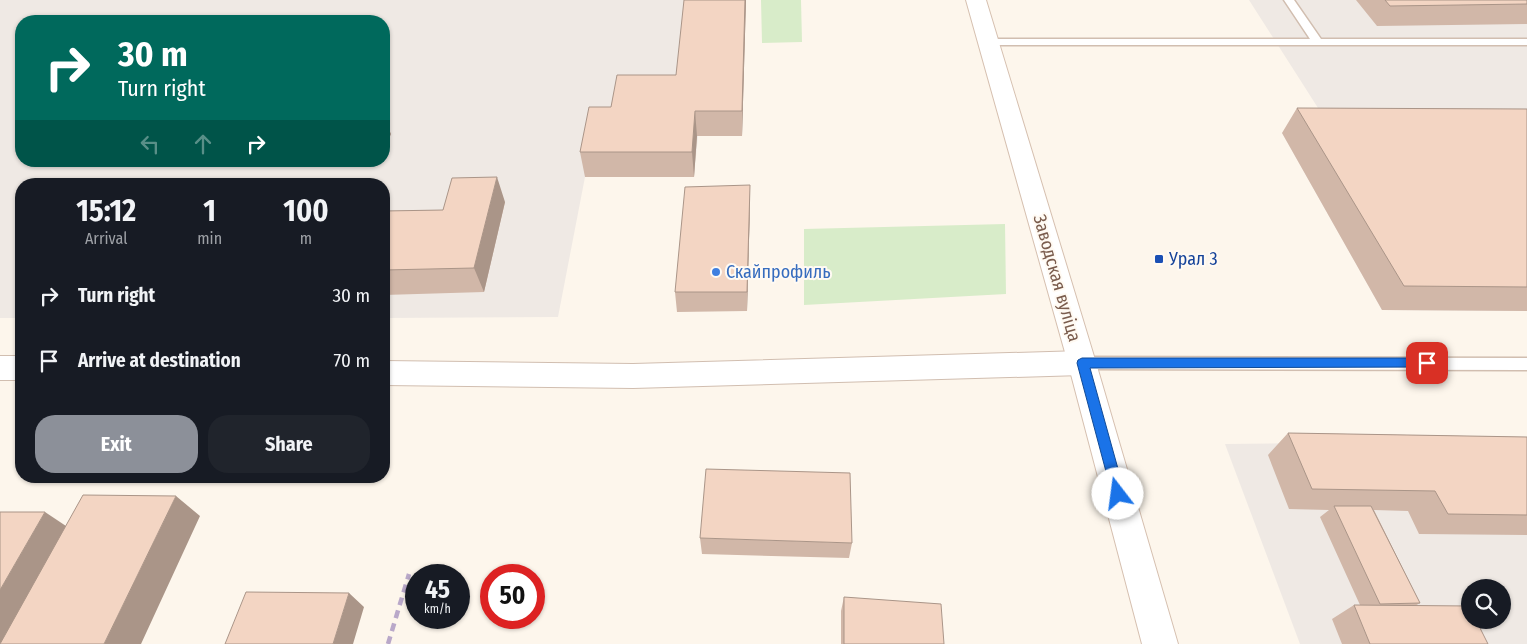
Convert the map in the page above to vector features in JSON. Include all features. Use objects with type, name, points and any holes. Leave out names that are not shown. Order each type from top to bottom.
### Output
[{"type":"main road","name":"Заводская вуліца","points":[[976,0],[1082,363],[1160,644]]},
{"type":"main road","points":[[390,373],[633,376],[1082,363]]},
{"type":"main road","points":[[0,368],[15,368]]},
{"type":"lane","points":[[1289,0],[1318,42]]},
{"type":"lane","points":[[987,42],[1527,42]]},
{"type":"lane","points":[[1082,363],[1527,364]]},
{"type":"shaded area","points":[[0,0],[746,0],[742,136],[698,136],[694,177],[585,177],[558,317],[390,318],[390,178],[15,178],[15,318],[0,318]]},
{"type":"shaded area","points":[[1249,0],[1527,0],[1527,311],[1382,310],[1282,133],[1334,133]]},
{"type":"shaded area","points":[[1527,440],[1527,644],[1300,644],[1225,444]]},
{"type":"green space","points":[[761,0],[801,0],[802,42],[762,43]]},
{"type":"green space","points":[[1005,224],[1006,294],[804,305],[804,229]]},
{"type":"building","points":[[684,0],[745,0],[742,111],[695,111],[692,152],[580,152],[589,107],[611,107],[617,75],[676,75]]},
{"type":"building","points":[[1385,0],[1527,0],[1527,4],[1390,6]]},
{"type":"building","points":[[1297,108],[1527,109],[1527,287],[1404,286]]},
{"type":"building","points":[[497,177],[474,268],[390,270],[390,211],[443,210],[452,178]]},
{"type":"building","points":[[750,185],[747,292],[675,292],[685,187]]},
{"type":"building","points":[[1288,433],[1527,437],[1527,515],[1448,514],[1435,491],[1312,489]]},
{"type":"building","points":[[706,469],[850,473],[852,543],[700,538]]},
{"type":"building","points":[[83,495],[176,496],[104,644],[0,644]]},
{"type":"building","points":[[1334,506],[1371,506],[1420,603],[1380,604]]},
{"type":"building","points":[[0,512],[45,512],[0,590]]},
{"type":"building","points":[[246,592],[349,593],[333,644],[225,644]]},
{"type":"building","points":[[844,597],[941,604],[944,644],[844,644]]},
{"type":"building","points":[[1354,605],[1461,606],[1461,629],[1480,629],[1488,644],[1370,644]]},
{"type":"railway","points":[[388,644],[405,587]]},
{"type":"place","name":"Урал 3","points":[[1159,259]]},
{"type":"place","name":"Скайпрофиль","points":[[716,272]]},
{"type":"route","points":[[1118,494],[1082,363],[1427,363]]}]
